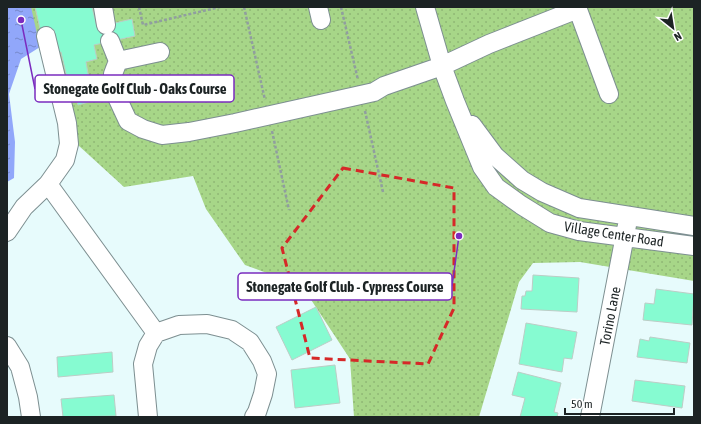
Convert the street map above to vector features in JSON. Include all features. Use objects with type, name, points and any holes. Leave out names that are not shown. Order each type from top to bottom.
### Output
[{"type":"street","points":[[102,7],[108,33],[118,60],[113,74],[115,93],[128,121],[143,129],[162,135],[189,132],[235,123],[374,92],[384,86],[442,66],[489,44],[577,8],[609,94]]},
{"type":"street","name":"Village Center Road","points":[[425,7],[442,66],[455,101],[482,167],[496,188],[550,223],[579,231],[694,246]]},
{"type":"street","points":[[7,232],[24,207],[48,184],[65,160],[69,144],[67,123],[46,36]]},
{"type":"street","points":[[118,60],[160,52]]},
{"type":"street","name":"Village Center Road","points":[[455,101],[494,156],[522,180],[542,192],[579,208],[694,226]]},
{"type":"street","points":[[48,184],[156,333]]},
{"type":"street","name":"Torino Lane","points":[[590,417],[629,216]]},
{"type":"street","points":[[148,417],[143,364],[148,346],[156,333],[179,325],[207,324],[232,330],[250,342],[262,361],[267,374],[263,394],[254,417]]},
{"type":"street","points":[[7,346],[20,367],[28,397],[31,417]]},
{"type":"path","points":[[139,7],[143,25],[220,7]]},
{"type":"highlighted area","points":[[343,168],[454,188],[454,308],[428,364],[310,358],[282,248]]},
{"type":"green space","points":[[7,7],[694,7],[694,281],[580,262],[533,263],[519,282],[479,417],[354,417],[350,359],[302,286],[245,265],[206,209],[193,176],[124,187],[67,135],[40,47]]},
{"type":"water","points":[[7,7],[31,7],[40,47],[21,59],[9,94],[15,142],[14,178],[7,182]]},
{"type":"building","points":[[35,7],[92,7],[97,27],[132,19],[135,36],[94,45],[97,59],[86,62],[92,96],[88,96],[89,102],[78,105],[76,99],[72,100],[61,52],[58,52],[54,30],[41,33]]},
{"type":"building","points":[[533,275],[579,278],[577,312],[521,309],[522,296],[525,296],[526,291],[532,291]]},
{"type":"building","points":[[656,289],[694,294],[692,325],[643,320],[645,303],[654,304]]},
{"type":"building","points":[[316,307],[332,340],[292,360],[276,327]]},
{"type":"building","points":[[526,323],[577,332],[572,359],[564,358],[562,372],[519,364]]},
{"type":"building","points":[[650,337],[690,343],[687,363],[637,357],[640,339],[649,341]]},
{"type":"building","points":[[112,352],[113,372],[58,377],[57,357]]},
{"type":"building","points":[[335,365],[340,403],[295,408],[291,370]]},
{"type":"building","points":[[518,372],[561,383],[554,412],[558,413],[557,417],[520,417],[525,398],[512,395]]},
{"type":"building","points":[[635,380],[685,386],[682,408],[632,401]]},
{"type":"building","points":[[114,395],[116,416],[63,417],[61,399]]},
{"type":"place","name":"Stonegate Golf Club - Oaks Course","points":[[21,20]]},
{"type":"place","name":"Stonegate Golf Club - Cypress Course","points":[[459,236]]}]
